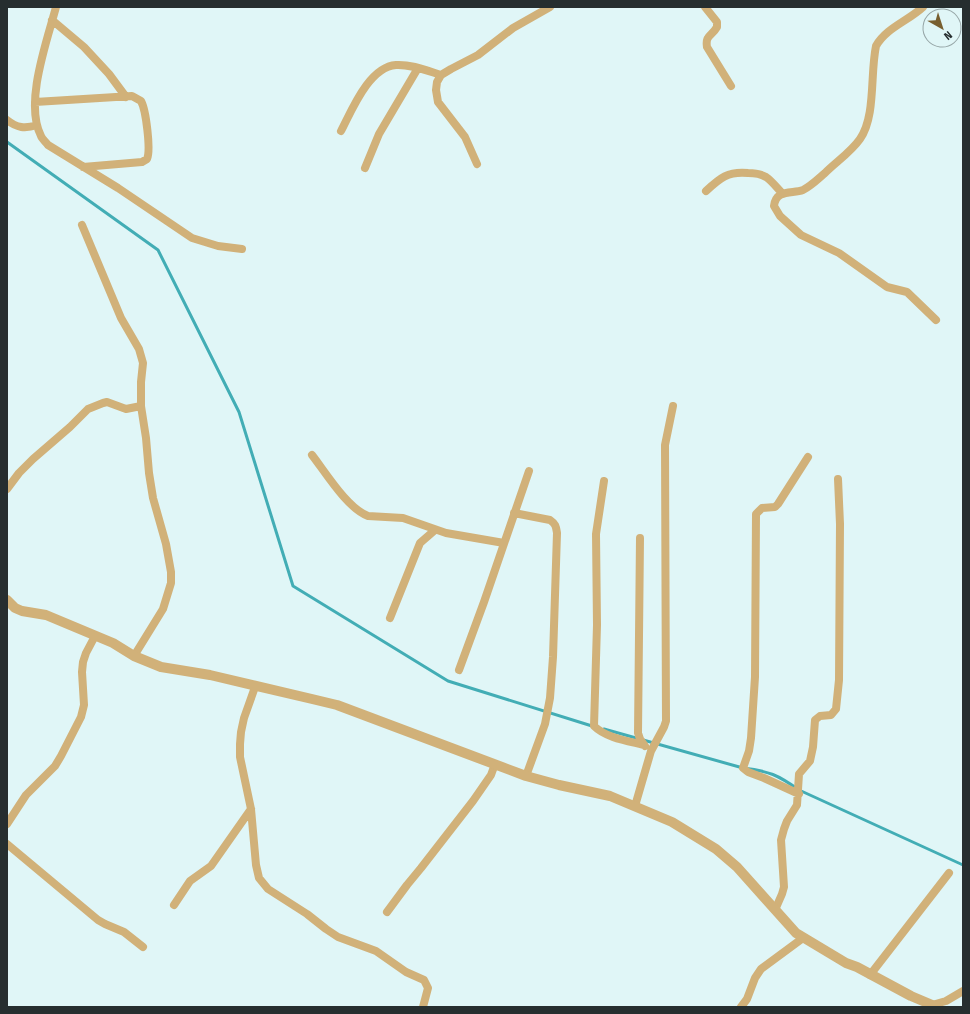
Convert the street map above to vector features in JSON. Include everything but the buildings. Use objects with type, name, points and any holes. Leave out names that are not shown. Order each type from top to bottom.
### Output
[{"type":"street","points":[[56,7],[35,93],[34,102],[37,125],[41,137],[48,145],[118,188],[192,238],[213,244],[242,249]]},
{"type":"street","points":[[477,164],[465,137],[438,102],[436,90],[437,82],[441,75],[450,69],[478,55],[518,25],[550,7]]},
{"type":"street","points":[[705,7],[717,22],[717,27],[708,37],[706,42],[707,47],[731,86]]},
{"type":"street","points":[[923,7],[880,38],[876,46],[868,124],[859,140],[809,186],[797,191],[782,193],[775,203],[776,209],[780,216],[796,231],[839,253],[887,287],[907,292],[936,320]]},
{"type":"street","points":[[52,20],[84,48],[109,74],[126,97]]},
{"type":"street","points":[[341,131],[355,103],[366,86],[385,68],[397,65],[418,68],[441,75]]},
{"type":"street","points":[[365,168],[380,134],[418,68]]},
{"type":"street","points":[[34,102],[126,97],[136,98],[141,101],[143,105],[149,150],[147,159],[142,162],[83,167]]},
{"type":"street","points":[[7,120],[14,125],[24,128],[37,125]]},
{"type":"street","points":[[706,191],[723,177],[742,172],[758,174],[766,178],[782,193]]},
{"type":"street","points":[[82,225],[122,318],[139,349],[143,363],[141,406],[153,498],[168,549],[171,572],[171,583],[163,609],[134,656]]},
{"type":"street","points":[[7,489],[19,473],[33,459],[70,427],[88,409],[107,402],[126,409],[141,406]]},
{"type":"street","points":[[635,806],[654,743],[666,721],[665,445],[673,406]]},
{"type":"street","points":[[312,455],[351,505],[358,511],[368,516],[403,518],[435,530],[457,536],[504,543]]},
{"type":"street","points":[[799,794],[748,772],[744,768],[752,738],[755,677],[756,514],[762,508],[778,504],[808,456]]},
{"type":"street","points":[[459,670],[529,471]]},
{"type":"street","points":[[775,910],[784,887],[781,840],[787,821],[798,805],[798,781],[800,774],[808,764],[811,756],[815,720],[820,716],[833,714],[836,709],[839,680],[840,524],[838,479]]},
{"type":"street","points":[[604,481],[596,534],[597,625],[594,726],[607,735],[644,745]]},
{"type":"street","points":[[514,513],[550,520],[554,522],[556,526],[553,657],[548,707],[545,724],[526,776]]},
{"type":"street","points":[[390,618],[420,543],[435,530]]},
{"type":"street","points":[[640,538],[638,728],[640,739],[650,754]]},
{"type":"street","points":[[7,600],[15,608],[22,611],[46,615],[113,643],[134,656],[161,667],[210,675],[255,687],[312,698],[337,705],[526,776],[610,796],[635,806],[672,822],[716,849],[737,868],[796,933],[846,963],[857,967],[910,996],[935,1006],[963,992]]},
{"type":"street","points":[[7,824],[26,795],[58,761],[81,717],[84,704],[82,681],[83,662],[95,636]]},
{"type":"street","points":[[255,687],[243,725],[240,744],[240,757],[251,809],[257,872],[259,878],[268,889],[307,914],[338,937],[376,951],[406,972],[424,980],[428,988],[423,1007]]},
{"type":"street","points":[[387,912],[406,885],[473,801],[491,775],[495,764]]},
{"type":"street","points":[[174,905],[190,881],[211,866],[251,809]]},
{"type":"street","points":[[7,844],[98,920],[124,932],[143,947]]},
{"type":"street","points":[[870,974],[949,873]]},
{"type":"street","points":[[741,1007],[747,999],[755,978],[761,969],[803,938]]},
{"type":"waterway","points":[[7,142],[158,250],[239,412],[293,586],[448,681],[592,726]]},
{"type":"waterway","points":[[604,729],[743,768],[773,774],[799,790],[963,865]]}]
